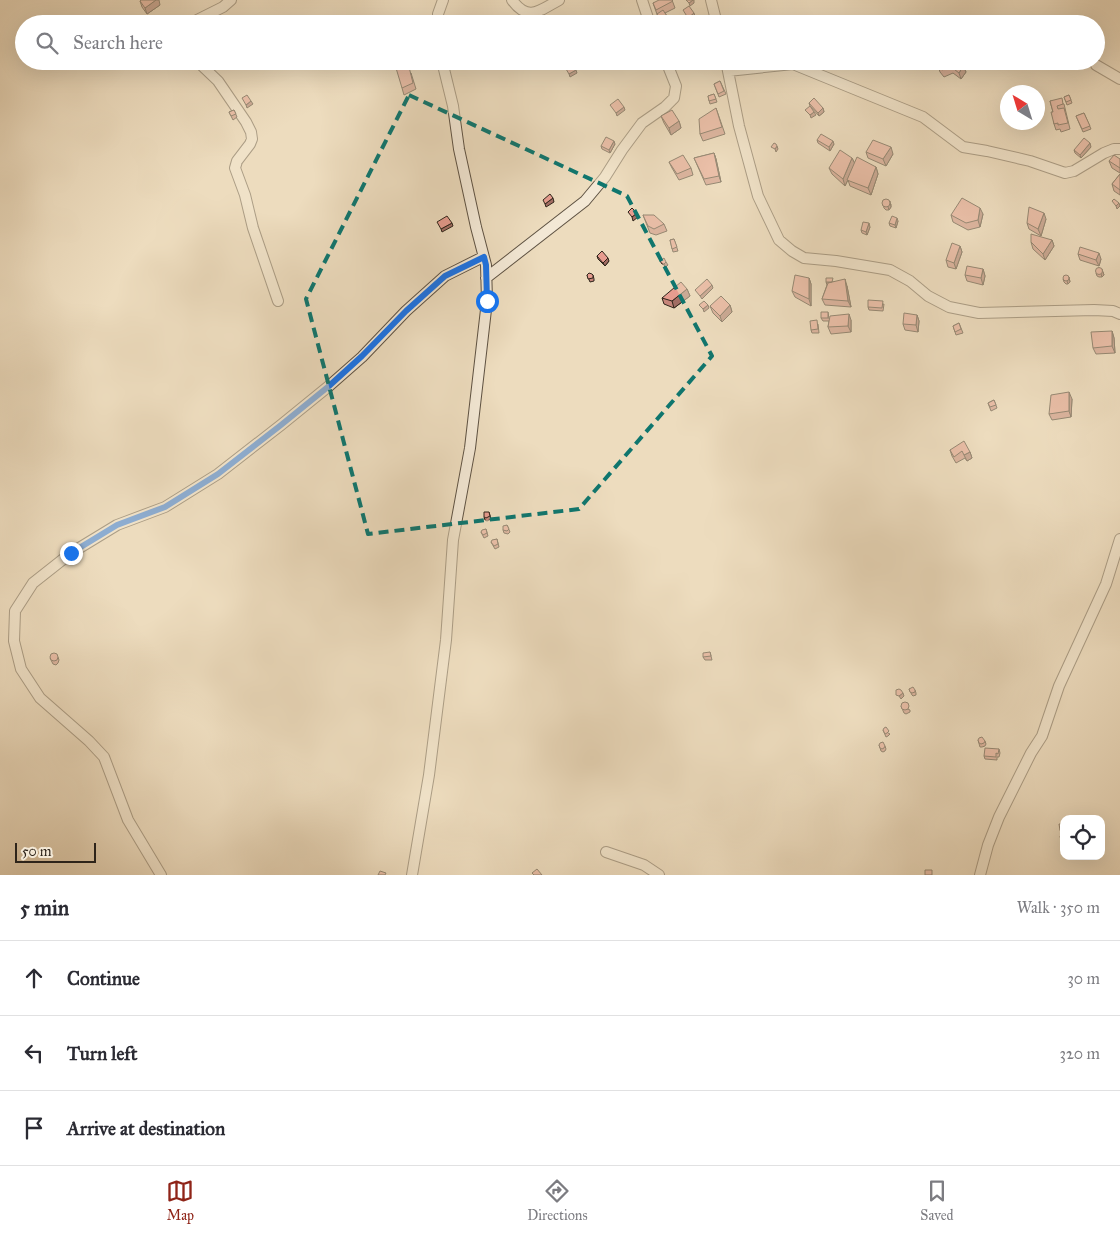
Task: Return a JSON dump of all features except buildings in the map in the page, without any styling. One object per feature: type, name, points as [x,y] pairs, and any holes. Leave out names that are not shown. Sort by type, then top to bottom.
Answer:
[{"type":"street","points":[[207,15],[223,7],[231,0]]},
{"type":"street","points":[[438,15],[443,0]]},
{"type":"street","points":[[512,0],[518,9],[529,13],[559,0]]},
{"type":"street","points":[[642,0],[647,15]]},
{"type":"street","points":[[711,0],[715,15]]},
{"type":"street","points":[[206,70],[218,81],[251,132],[252,139],[250,144],[235,168],[278,301]]},
{"type":"street","points":[[412,875],[429,775],[446,640],[453,540],[470,448],[487,301],[486,265],[459,149],[453,106],[444,70]]},
{"type":"street","points":[[486,278],[585,201],[605,177],[642,123],[665,107],[674,98],[676,86],[670,70]]},
{"type":"street","points":[[728,70],[739,126],[758,196],[779,240],[792,251],[804,258],[890,270],[910,281],[928,296],[949,307],[962,310],[980,313],[1094,310],[1113,311],[1120,314]]},
{"type":"street","points":[[807,70],[923,118],[963,147],[1030,161],[1065,173],[1074,171],[1104,153],[1120,149]]},
{"type":"street","points":[[1105,70],[1120,79]]},
{"type":"street","points":[[161,875],[128,820],[104,757],[89,741],[40,698],[22,669],[14,641],[15,611],[33,583],[71,553],[117,525],[165,507],[218,474],[329,386],[445,276],[484,257]]},
{"type":"street","points":[[980,875],[988,845],[999,817],[1031,753],[1042,736],[1059,686],[1106,584],[1120,539]]},
{"type":"street","points":[[606,852],[644,865],[659,875]]},
{"type":"highlighted area","points":[[409,95],[627,196],[712,356],[579,509],[368,534],[306,299]]},
{"type":"route","points":[[71,553],[117,525],[165,507],[218,474],[329,386],[445,276],[484,257],[487,301]]}]
